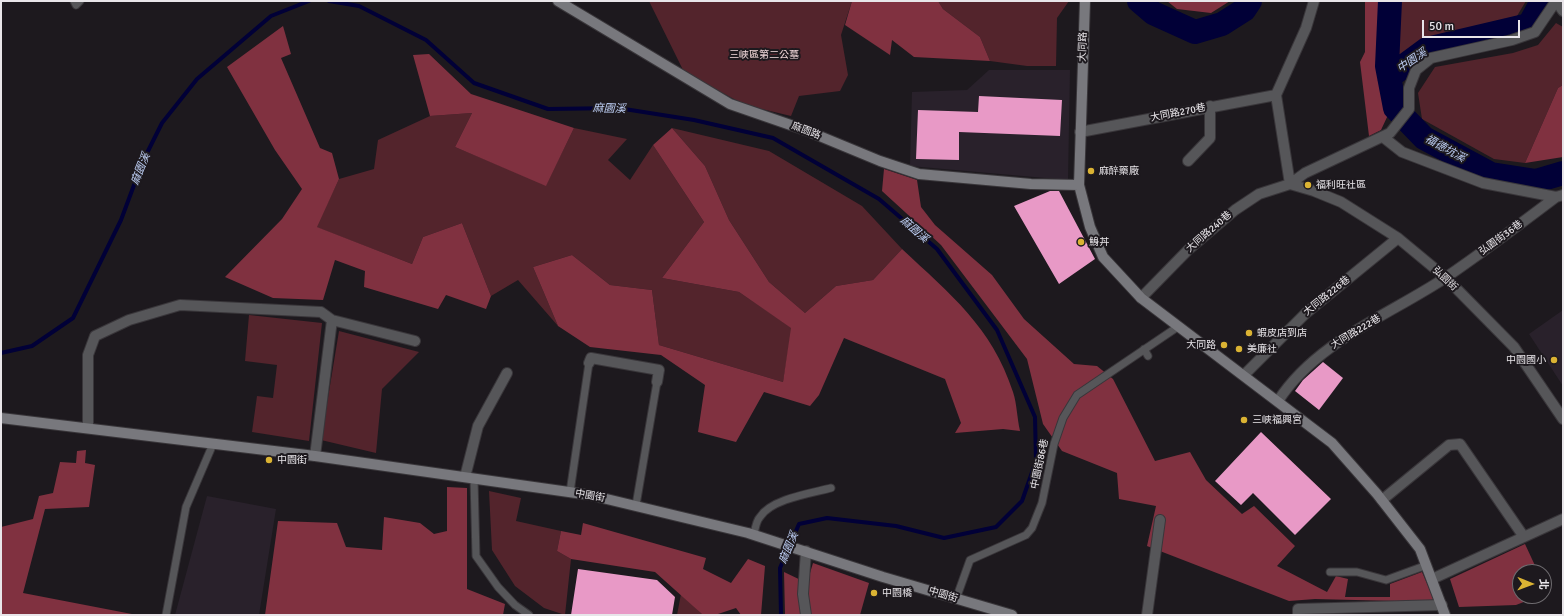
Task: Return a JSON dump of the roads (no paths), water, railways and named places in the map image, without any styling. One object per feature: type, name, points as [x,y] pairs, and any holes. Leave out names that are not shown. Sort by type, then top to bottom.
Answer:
[{"type":"street","name":"麻園路","points":[[558,1],[730,104],[805,130],[880,161],[919,174],[1031,184],[1079,185]]},
{"type":"street","name":"大同路","points":[[1085,1],[1079,185],[1090,227],[1103,257],[1141,298],[1332,443],[1382,500],[1420,549],[1443,610]]},
{"type":"street","points":[[1290,184],[1276,95],[1306,28],[1314,1]]},
{"type":"street","points":[[1559,196],[1483,183],[1402,152],[1386,135],[1409,109],[1409,88],[1416,70],[1431,58],[1512,40],[1535,32],[1556,1],[1563,11]]},
{"type":"street","name":"大同路270巷","points":[[1080,132],[1210,106],[1276,95]]},
{"type":"street","points":[[1188,161],[1210,138],[1210,106]]},
{"type":"street","name":"大同路240巷","points":[[1141,298],[1188,250],[1235,210],[1259,194],[1290,184],[1305,173],[1386,135]]},
{"type":"street","name":"弘園街","points":[[1290,184],[1314,191],[1341,202],[1398,238],[1445,278],[1514,347],[1563,419]]},
{"type":"street","name":"弘園街36巷","points":[[1445,278],[1559,196]]},
{"type":"street","name":"大同路226巷","points":[[1244,375],[1306,313],[1398,238]]},
{"type":"street","name":"大同路222巷","points":[[1278,401],[1289,385],[1328,349],[1445,278]]},
{"type":"street","points":[[88,428],[88,355],[95,336],[129,320],[180,305],[321,312],[332,320],[415,341]]},
{"type":"street","points":[[315,456],[332,320]]},
{"type":"street","points":[[589,363],[591,358],[659,370],[657,382]]},
{"type":"street","points":[[469,478],[478,426],[507,373]]},
{"type":"street","name":"中園街","points":[[1,418],[315,456],[570,492],[636,505],[751,534]]},
{"type":"street","points":[[1382,500],[1449,445],[1460,444],[1524,537]]},
{"type":"street","points":[[1432,580],[1563,518]]},
{"type":"street","points":[[1147,615],[1160,520]]},
{"type":"street","points":[[751,534],[806,551],[803,594],[806,615]]},
{"type":"street","name":"中園街","points":[[806,551],[956,599],[1012,615]]},
{"type":"street","points":[[1298,615],[1298,609],[1443,610]]},
{"type":"lane","points":[[74,1],[76,5],[80,1]]},
{"type":"lane","name":"中園街86巷","points":[[956,599],[970,560],[1026,535],[1032,528],[1042,503],[1054,444],[1063,418],[1077,395],[1117,372],[1144,349],[1179,326]]},
{"type":"lane","points":[[1144,349],[1148,356]]},
{"type":"lane","points":[[570,492],[589,363]]},
{"type":"lane","points":[[636,505],[657,382]]},
{"type":"lane","points":[[166,615],[186,507],[212,444]]},
{"type":"lane","points":[[469,478],[476,556],[498,587],[515,605],[529,615]]},
{"type":"lane","points":[[751,534],[760,517],[770,507],[788,499],[831,488]]},
{"type":"lane","points":[[1330,572],[1357,572],[1386,580],[1427,565]]},
{"type":"waterway","name":"麻園溪","points":[[1,353],[32,346],[73,318],[121,220],[143,161],[162,123],[197,79],[271,16],[309,1]]},
{"type":"waterway","name":"麻園溪","points":[[329,1],[359,6],[426,40],[474,83],[548,109],[618,108],[694,120],[773,138],[879,199],[937,249],[997,330],[1035,417],[1036,461],[1022,501],[996,527],[944,538],[896,526],[827,518],[799,524],[780,568],[781,615]]},
{"type":"waterway","name":"福德坑溪","points":[[1139,1],[1153,13],[1195,32],[1222,24],[1244,10],[1250,1]]},
{"type":"waterway","name":"福德坑溪","points":[[1390,1],[1387,66],[1395,108],[1424,138],[1491,174],[1536,181],[1563,173]]},
{"type":"waterway","name":"中園溪","points":[[1389,77],[1427,49],[1529,25],[1540,5]]},
{"type":"place","name":"麻醉藥廠","points":[[1091,171]]},
{"type":"place","name":"福利旺社區","points":[[1308,185]]},
{"type":"place","name":"鯓丼","points":[[1081,242]]},
{"type":"place","name":"蝦皮店到店","points":[[1249,333]]},
{"type":"place","name":"大同路","points":[[1224,345]]},
{"type":"place","name":"美廉社","points":[[1239,349]]},
{"type":"place","name":"中園國小","points":[[1554,360]]},
{"type":"place","name":"三峽福興宮","points":[[1244,420]]},
{"type":"place","name":"中園街","points":[[269,460]]},
{"type":"place","name":"中園橋","points":[[874,593]]},
{"type":"park label","name":"三峽區第二公墓","points":[[764,55]]}]
